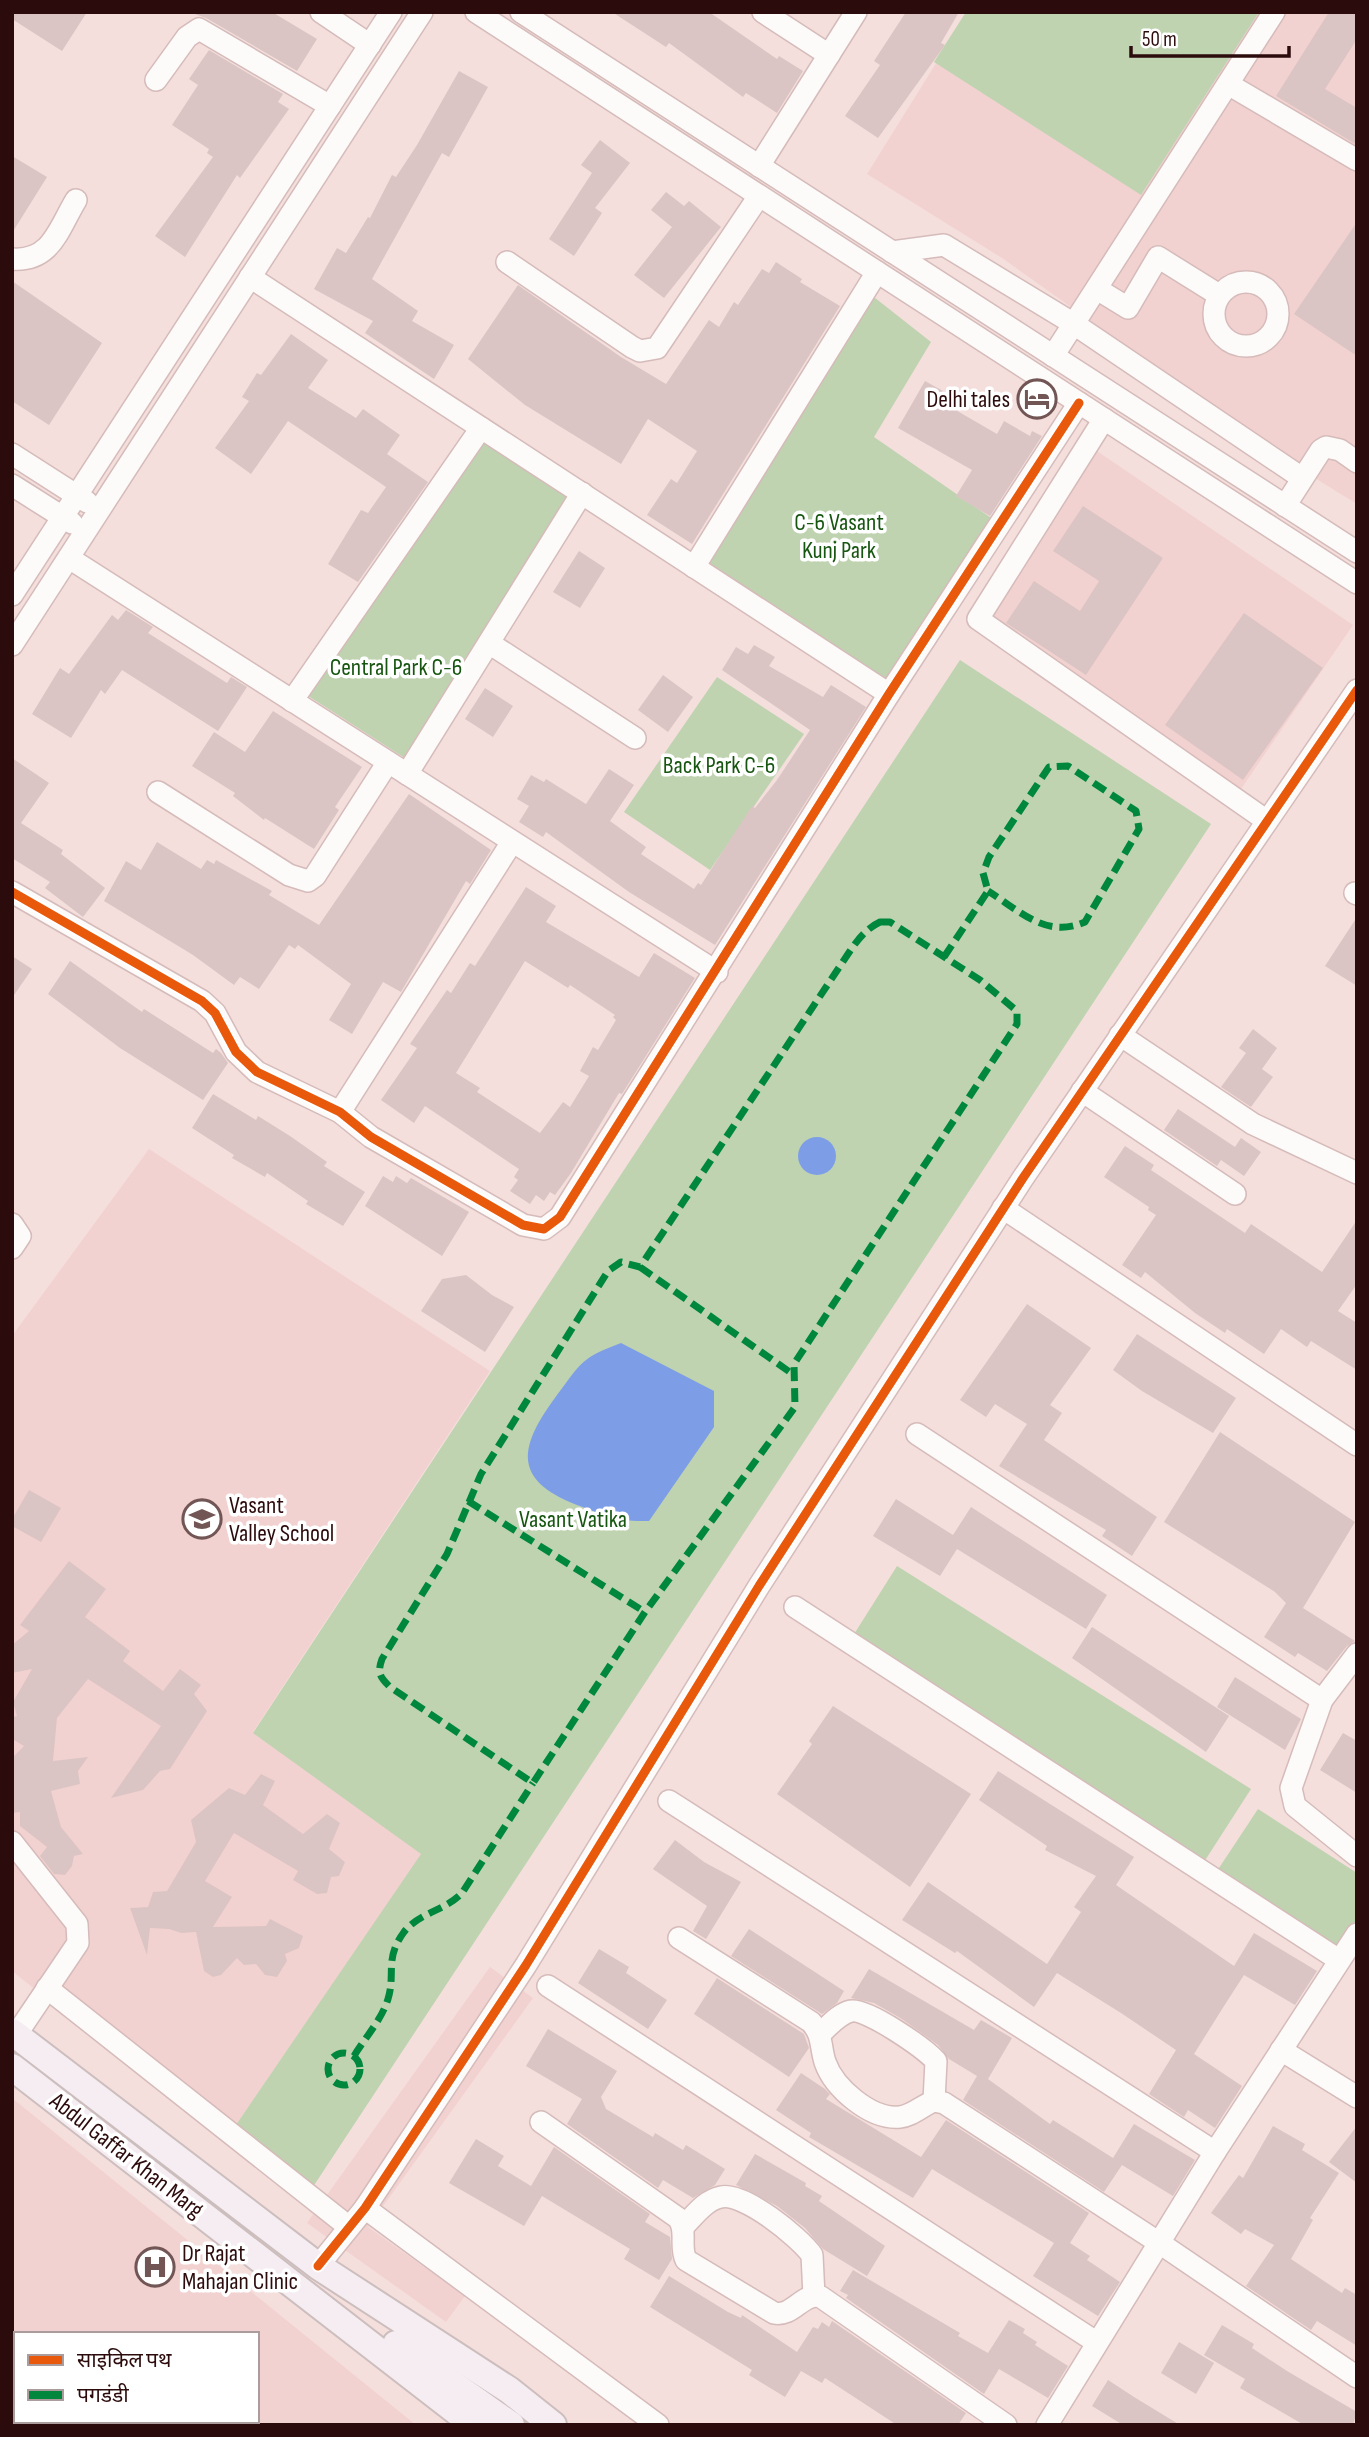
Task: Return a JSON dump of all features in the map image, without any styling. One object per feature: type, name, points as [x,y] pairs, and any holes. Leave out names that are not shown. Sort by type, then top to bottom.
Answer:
[{"type":"main road","name":"Abdul Gaffar Khan Marg","points":[[14,2033],[318,2266],[509,2390],[553,2425]]},
{"type":"main road","name":"Abdul Gaffar Khan Marg","points":[[12,2067],[359,2333],[474,2425]]},
{"type":"main road","points":[[359,2333],[401,2345],[511,2425]]},
{"type":"street","points":[[321,12],[370,45]]},
{"type":"street","points":[[12,595],[391,12]]},
{"type":"street","points":[[12,645],[422,12]]},
{"type":"street","points":[[476,12],[1357,583]]},
{"type":"street","points":[[521,12],[1357,552]]},
{"type":"street","points":[[763,12],[829,55]]},
{"type":"street","points":[[759,166],[856,12]]},
{"type":"street","points":[[1054,356],[1274,12]]},
{"type":"street","points":[[156,80],[187,37],[199,29],[330,106]]},
{"type":"street","points":[[1228,84],[1357,160]]},
{"type":"street","points":[[507,262],[632,347],[650,351],[657,348],[759,196]]},
{"type":"street","points":[[12,259],[28,260],[45,251],[76,200]]},
{"type":"street","points":[[892,252],[944,245],[1074,324],[1303,478]]},
{"type":"street","points":[[1097,289],[1128,308],[1158,257],[1219,295]]},
{"type":"street","points":[[694,567],[877,272]]},
{"type":"street","points":[[250,277],[889,694]]},
{"type":"street","points":[[12,892],[202,1001],[215,1013],[236,1052],[257,1072],[340,1112],[371,1137],[523,1225],[544,1229],[560,1217],[889,694],[1079,403]]},
{"type":"street","points":[[1104,419],[978,619],[1267,821]]},
{"type":"street","points":[[292,701],[481,428]]},
{"type":"street","points":[[1284,506],[1326,447],[1340,450],[1357,462]]},
{"type":"street","points":[[12,454],[99,510]]},
{"type":"street","points":[[12,485],[86,531]]},
{"type":"street","points":[[407,774],[582,494]]},
{"type":"street","points":[[69,558],[716,972]]},
{"type":"street","points":[[489,643],[635,738]]},
{"type":"street","points":[[318,2266],[365,2208],[526,1965],[759,1586],[1003,1208],[1357,690]]},
{"type":"street","points":[[158,792],[289,875],[308,881],[315,876],[388,762]]},
{"type":"street","points":[[340,1112],[512,842]]},
{"type":"street","points":[[1120,1035],[1253,1124],[1357,1173]]},
{"type":"street","points":[[1082,1091],[1236,1194]]},
{"type":"street","points":[[1003,1208],[1357,1445]]},
{"type":"street","points":[[12,1224],[20,1236],[12,1248]]},
{"type":"street","points":[[917,1434],[1322,1699]]},
{"type":"street","points":[[794,1607],[1339,1960]]},
{"type":"street","points":[[1357,1654],[1322,1699],[1293,1780],[1291,1797],[1295,1806],[1357,1856]]},
{"type":"street","points":[[669,1801],[1215,2152]]},
{"type":"street","points":[[12,1842],[77,1924],[80,1933],[78,1943],[14,2033]]},
{"type":"street","points":[[1047,2425],[1096,2342],[1161,2244],[1215,2152],[1357,1934]]},
{"type":"street","points":[[679,1938],[811,2022],[820,2034],[831,2074],[862,2105],[877,2113],[902,2117],[934,2101],[944,2103],[1161,2244],[1357,2377]]},
{"type":"street","points":[[548,1986],[1096,2342]]},
{"type":"street","points":[[47,1989],[349,2227]]},
{"type":"street","points":[[820,2034],[840,2016],[851,2011],[874,2018],[936,2061],[934,2101]]},
{"type":"street","points":[[1281,2050],[1357,2097]]},
{"type":"street","points":[[541,2122],[678,2218],[683,2227],[682,2250],[686,2260],[774,2313],[786,2313],[814,2295]]},
{"type":"street","points":[[683,2227],[712,2199],[726,2196],[742,2200],[764,2213],[813,2255],[814,2295]]},
{"type":"street","points":[[365,2208],[658,2425]]},
{"type":"street","points":[[814,2295],[1006,2425]]},
{"type":"shaded area","points":[[968,12],[1357,12],[1357,504],[1292,464],[1002,258],[867,174]]},
{"type":"shaded area","points":[[1094,449],[1353,625],[1241,789],[982,613]]},
{"type":"shaded area","name":"Vasant Valley School","points":[[149,1149],[490,1371],[253,1732],[422,1854],[225,2141],[12,1971],[12,1336]]},
{"type":"shaded area","points":[[490,1967],[533,1998],[368,2227],[465,2296],[446,2322],[307,2223]]},
{"type":"shaded area","points":[[12,2098],[416,2425],[12,2425]]},
{"type":"green space","points":[[966,12],[1259,12],[1141,195],[934,62]]},
{"type":"green space","name":"C-6 Vasant Kunj Park","points":[[865,290],[931,342],[874,437],[1000,524],[894,686],[694,567]]},
{"type":"green space","name":"Central Park C-6","points":[[481,428],[582,493],[411,762],[302,692]]},
{"type":"green space","name":"Vasant Vatika","points":[[960,660],[1211,824],[305,2199],[225,2141],[421,1854],[253,1733]]},
{"type":"green space","name":"Back Park C-6","points":[[717,677],[804,734],[710,870],[624,812]]},
{"type":"green space","points":[[897,1566],[1251,1789],[1204,1862],[851,1639]]},
{"type":"green space","points":[[1258,1809],[1357,1873],[1357,1925],[1338,1954],[1215,1874]]},
{"type":"water","points":[[817,1137],[830,1143],[836,1156],[830,1169],[817,1175],[804,1169],[798,1156],[804,1143]]},
{"type":"water","points":[[621,1343],[714,1391],[714,1427],[649,1521],[612,1518],[555,1495],[540,1484],[531,1472],[528,1459],[529,1445],[535,1430],[572,1375],[590,1357]]},
{"type":"building","points":[[12,12],[87,12],[62,51],[12,19]]},
{"type":"building","points":[[189,12],[272,12],[317,39],[297,71],[206,18]]},
{"type":"building","points":[[612,12],[709,12],[777,59],[779,56],[803,71],[777,113],[746,93],[743,97],[669,43],[666,47]]},
{"type":"building","points":[[906,12],[959,12],[941,43],[945,45],[878,138],[845,116],[880,65],[874,61]]},
{"type":"building","points":[[1329,12],[1357,12],[1357,39],[1325,89],[1357,108],[1357,145],[1276,96]]},
{"type":"building","points":[[209,50],[283,94],[278,102],[289,109],[240,178],[237,175],[185,257],[155,236],[213,157],[207,153],[209,149],[172,125],[198,85],[189,79]]},
{"type":"building","points":[[459,71],[488,87],[449,157],[442,153],[372,279],[418,311],[412,321],[454,345],[434,379],[365,333],[373,321],[314,289],[337,248],[346,253],[368,217],[370,218],[392,175],[396,177],[417,145]]},
{"type":"building","points":[[600,140],[630,163],[595,208],[602,213],[574,256],[549,239],[592,173],[581,165]]},
{"type":"building","points":[[12,156],[47,177],[12,233]]},
{"type":"building","points":[[666,192],[684,206],[689,201],[721,227],[664,298],[634,275],[672,227],[651,210]]},
{"type":"building","points":[[1357,222],[1357,356],[1294,314]]},
{"type":"building","points":[[776,262],[802,279],[800,282],[840,306],[692,544],[647,515],[671,479],[677,483],[697,451],[648,419],[621,464],[525,405],[468,359],[518,285],[621,357],[666,384],[709,320],[719,327],[734,302],[738,305],[762,269],[769,273]]},
{"type":"building","points":[[12,281],[102,343],[49,425],[12,401]]},
{"type":"building","points":[[291,334],[328,360],[308,388],[356,418],[363,409],[400,435],[387,454],[428,482],[358,582],[328,564],[361,510],[368,513],[386,487],[288,421],[251,474],[215,448],[249,401],[242,397],[257,373],[261,375]]},
{"type":"building","points":[[925,381],[952,396],[947,405],[997,434],[1004,421],[1030,436],[1032,431],[1042,436],[990,516],[956,496],[972,470],[898,428]]},
{"type":"building","points":[[1083,506],[1163,558],[1086,675],[1006,623],[1034,581],[1080,611],[1099,581],[1053,551]]},
{"type":"building","points":[[579,551],[605,568],[580,608],[553,592]]},
{"type":"building","points":[[126,610],[153,627],[148,633],[227,683],[231,677],[247,687],[218,731],[122,670],[105,694],[101,690],[71,738],[32,714],[60,668],[69,674],[112,615],[118,620]]},
{"type":"building","points":[[1244,613],[1323,668],[1243,780],[1165,725]]},
{"type":"building","points":[[754,645],[775,657],[769,666],[823,697],[831,685],[866,707],[715,945],[629,892],[546,832],[543,837],[519,822],[529,806],[517,799],[531,775],[544,782],[546,779],[586,804],[609,769],[634,785],[610,821],[646,847],[641,854],[694,889],[698,883],[701,885],[752,806],[755,808],[777,780],[810,730],[722,670],[736,647],[748,654]]},
{"type":"building","points":[[663,675],[693,697],[668,732],[638,710]]},
{"type":"building","points":[[485,688],[513,706],[493,737],[465,719]]},
{"type":"building","points":[[273,711],[362,767],[335,807],[339,810],[314,849],[265,818],[264,820],[233,796],[235,793],[192,766],[214,732],[245,752]]},
{"type":"building","points":[[12,758],[49,783],[21,823],[63,850],[61,854],[105,888],[83,917],[45,888],[50,882],[12,858]]},
{"type":"building","points":[[409,794],[491,850],[470,884],[466,881],[401,992],[383,982],[352,1034],[329,1020],[351,984],[298,945],[295,949],[289,945],[259,989],[240,977],[234,985],[193,955],[104,901],[126,861],[141,870],[157,842],[201,869],[207,860],[214,864],[216,860],[272,891],[269,895],[319,925]]},
{"type":"building","points":[[526,887],[556,906],[546,922],[639,977],[654,953],[695,978],[622,1094],[619,1093],[571,1173],[555,1195],[550,1192],[544,1201],[536,1195],[530,1204],[510,1191],[518,1180],[514,1177],[519,1169],[425,1106],[414,1123],[381,1100],[417,1048],[410,1044],[447,990],[451,993],[470,963],[475,966]],"holes":[[[525,961],[568,988],[570,985],[615,1015],[613,1017],[616,1020],[598,1050],[593,1047],[580,1071],[589,1076],[570,1107],[563,1102],[540,1133],[477,1092],[480,1088],[456,1073]]]},
{"type":"building","points":[[1357,917],[1357,986],[1325,966]]},
{"type":"building","points":[[12,956],[32,969],[12,998]]},
{"type":"building","points":[[70,961],[142,1012],[144,1009],[213,1053],[216,1049],[221,1053],[228,1063],[203,1100],[120,1048],[48,994]]},
{"type":"building","points":[[1253,1029],[1277,1048],[1262,1069],[1273,1077],[1251,1107],[1221,1087],[1246,1053],[1239,1048]]},
{"type":"building","points":[[213,1094],[256,1120],[258,1116],[290,1136],[327,1162],[324,1166],[365,1192],[343,1226],[306,1204],[308,1201],[267,1173],[265,1177],[232,1158],[234,1155],[192,1128]]},
{"type":"building","points":[[1178,1109],[1235,1147],[1241,1138],[1261,1152],[1244,1176],[1221,1160],[1217,1166],[1164,1130]]},
{"type":"building","points":[[1125,1146],[1154,1165],[1151,1170],[1245,1233],[1251,1224],[1322,1272],[1357,1220],[1357,1284],[1338,1311],[1357,1323],[1357,1370],[1311,1341],[1307,1347],[1281,1329],[1264,1354],[1227,1329],[1225,1333],[1195,1313],[1145,1272],[1141,1278],[1122,1265],[1156,1215],[1148,1210],[1149,1207],[1104,1177]]},
{"type":"building","points":[[383,1176],[393,1182],[396,1176],[407,1183],[411,1178],[469,1212],[442,1256],[365,1206]]},
{"type":"building","points":[[466,1275],[492,1295],[514,1307],[485,1352],[421,1311],[442,1279]]},
{"type":"building","points":[[1027,1304],[1091,1348],[1050,1405],[1062,1413],[1044,1440],[1157,1517],[1132,1556],[1102,1536],[1106,1530],[999,1466],[1027,1424],[995,1404],[986,1417],[960,1400]]},
{"type":"building","points":[[1137,1334],[1236,1398],[1213,1433],[1142,1391],[1113,1370]]},
{"type":"building","points":[[1220,1432],[1355,1522],[1303,1608],[1355,1641],[1347,1646],[1327,1671],[1298,1653],[1295,1657],[1264,1637],[1286,1603],[1275,1592],[1164,1522]]},
{"type":"building","points":[[29,1490],[61,1508],[41,1542],[12,1526],[12,1519]]},
{"type":"building","points":[[896,1499],[953,1535],[971,1507],[1107,1595],[1086,1629],[957,1549],[940,1576],[873,1536]]},
{"type":"building","points":[[69,1561],[106,1589],[85,1617],[130,1651],[123,1661],[163,1691],[180,1669],[201,1685],[194,1694],[207,1711],[170,1769],[160,1771],[143,1790],[111,1798],[161,1726],[88,1679],[57,1718],[53,1761],[88,1757],[78,1771],[80,1784],[51,1791],[61,1827],[83,1854],[74,1856],[72,1866],[65,1875],[54,1874],[40,1856],[47,1847],[20,1826],[20,1812],[12,1813],[12,1758],[24,1746],[12,1739],[12,1717],[17,1716],[13,1702],[32,1669],[12,1673],[12,1645],[29,1631],[20,1625]]},
{"type":"building","points":[[1092,1627],[1229,1716],[1206,1752],[1072,1658]]},
{"type":"building","points":[[1235,1677],[1301,1719],[1285,1750],[1217,1707]]},
{"type":"building","points":[[833,1706],[971,1794],[910,1887],[777,1794],[812,1744],[809,1741]]},
{"type":"building","points":[[1343,1733],[1357,1741],[1357,1793],[1320,1770]]},
{"type":"building","points":[[998,1771],[1134,1857],[1116,1885],[1234,1966],[1254,1933],[1317,1971],[1295,2005],[1244,1975],[1194,2054],[1242,2086],[1215,2128],[1188,2110],[1184,2117],[1149,2094],[1176,2050],[1121,2013],[1057,1973],[1034,2007],[957,1951],[955,1953],[902,1920],[928,1882],[1047,1964],[1081,1912],[1074,1907],[1096,1876],[1045,1850],[1047,1846],[979,1800]]},
{"type":"building","points":[[261,1774],[275,1781],[263,1805],[303,1834],[327,1814],[340,1823],[329,1849],[345,1862],[339,1876],[331,1877],[327,1893],[317,1894],[293,1880],[298,1871],[234,1833],[205,1881],[232,1897],[213,1927],[266,1926],[270,1919],[303,1936],[299,1948],[285,1954],[287,1961],[277,1977],[265,1975],[256,1964],[244,1965],[237,1958],[221,1975],[213,1977],[204,1971],[196,1932],[181,1933],[150,1928],[147,1955],[130,1908],[148,1907],[153,1892],[167,1891],[196,1842],[191,1820],[229,1788],[245,1795]]},
{"type":"building","points":[[675,1840],[704,1862],[741,1882],[706,1939],[693,1931],[707,1906],[653,1869]]},
{"type":"building","points":[[749,1929],[844,1991],[837,2003],[822,2014],[731,1956]]},
{"type":"building","points":[[599,1949],[629,1967],[626,1973],[667,2000],[648,2029],[578,1983]]},
{"type":"building","points":[[869,1969],[974,2030],[981,2020],[1012,2038],[988,2079],[1050,2124],[1053,2120],[1113,2158],[1134,2124],[1195,2160],[1173,2196],[1122,2165],[1104,2192],[963,2100],[977,2076],[949,2059],[938,2045],[902,2019],[874,2003],[851,1998]]},
{"type":"building","points":[[717,1978],[804,2034],[809,2048],[789,2077],[694,2014]]},
{"type":"building","points":[[548,2029],[617,2071],[601,2097],[606,2109],[653,2137],[655,2133],[683,2150],[686,2145],[725,2169],[715,2185],[693,2198],[663,2180],[658,2188],[567,2124],[582,2099],[526,2066]]},
{"type":"building","points":[[801,2073],[830,2094],[826,2099],[921,2157],[946,2120],[1089,2213],[1070,2243],[1090,2256],[1087,2260],[1120,2282],[1098,2316],[1033,2276],[1054,2243],[932,2169],[913,2198],[809,2137],[811,2133],[776,2110]]},
{"type":"building","points":[[1273,2126],[1305,2144],[1302,2150],[1339,2173],[1310,2218],[1313,2220],[1291,2259],[1342,2293],[1345,2288],[1357,2295],[1357,2346],[1317,2321],[1311,2330],[1246,2286],[1274,2245],[1245,2229],[1241,2234],[1211,2213],[1239,2175],[1243,2178]]},
{"type":"building","points":[[1357,2126],[1357,2183],[1329,2162]]},
{"type":"building","points":[[476,2139],[504,2156],[498,2166],[531,2186],[554,2147],[650,2214],[645,2222],[670,2237],[672,2259],[659,2280],[624,2259],[630,2249],[542,2196],[524,2226],[449,2183]]},
{"type":"building","points":[[755,2154],[806,2183],[805,2186],[822,2196],[819,2201],[885,2246],[867,2276],[823,2249],[805,2228],[777,2206],[736,2185]]},
{"type":"building","points":[[853,2270],[960,2333],[958,2336],[988,2353],[1009,2320],[1025,2329],[1023,2333],[1037,2342],[1035,2345],[1068,2366],[1048,2398],[999,2369],[984,2394],[846,2298],[848,2295],[840,2291]]},
{"type":"building","points":[[669,2276],[728,2312],[741,2318],[742,2315],[797,2352],[813,2327],[818,2329],[822,2322],[829,2327],[832,2321],[966,2413],[958,2425],[897,2425],[825,2378],[822,2383],[801,2371],[785,2397],[749,2375],[752,2370],[650,2307]]},
{"type":"building","points":[[1222,2325],[1254,2344],[1252,2348],[1287,2371],[1357,2412],[1353,2425],[1304,2425],[1240,2388],[1245,2379],[1204,2355]]},
{"type":"building","points":[[1179,2342],[1214,2363],[1196,2394],[1161,2373]]},
{"type":"building","points":[[1108,2380],[1180,2425],[1123,2425],[1092,2406]]},
{"type":"marked path","points":[[944,957],[988,891],[983,873],[989,857],[1049,767],[1068,766],[1136,811],[1139,829],[1085,922],[1071,926],[1046,925],[1022,914],[988,891]]},
{"type":"marked path","points":[[880,922],[890,922],[980,980],[1017,1011],[1017,1024],[794,1364],[795,1407],[645,1612],[533,1783],[390,1687],[380,1674],[382,1659],[447,1554],[481,1474],[608,1271],[621,1262],[640,1267],[852,947],[867,930],[880,922]]},
{"type":"marked path","points":[[640,1267],[794,1375]]},
{"type":"marked path","points":[[468,1501],[645,1612]]},
{"type":"marked path","points":[[354,2056],[385,2006],[390,1990],[394,1950],[404,1932],[417,1920],[448,1904],[462,1893],[533,1783]]},
{"type":"marked path","points":[[344,2053],[356,2057],[360,2069],[356,2081],[344,2085],[332,2081],[328,2069],[332,2057],[344,2053]]},
{"type":"cycle path","points":[[12,892],[202,1001],[215,1013],[236,1052],[257,1072],[340,1112],[371,1137],[523,1225],[544,1229],[560,1217],[889,694],[1079,403]]},
{"type":"cycle path","points":[[318,2266],[365,2208],[526,1965],[759,1586],[1023,1178],[1357,690]]},
{"type":"place","name":"Delhi tales","points":[[1037,399]]},
{"type":"place","name":"Vasant Valley School","points":[[202,1519]]},
{"type":"place","name":"Dr Rajat Mahajan Clinic","points":[[155,2267]]}]
